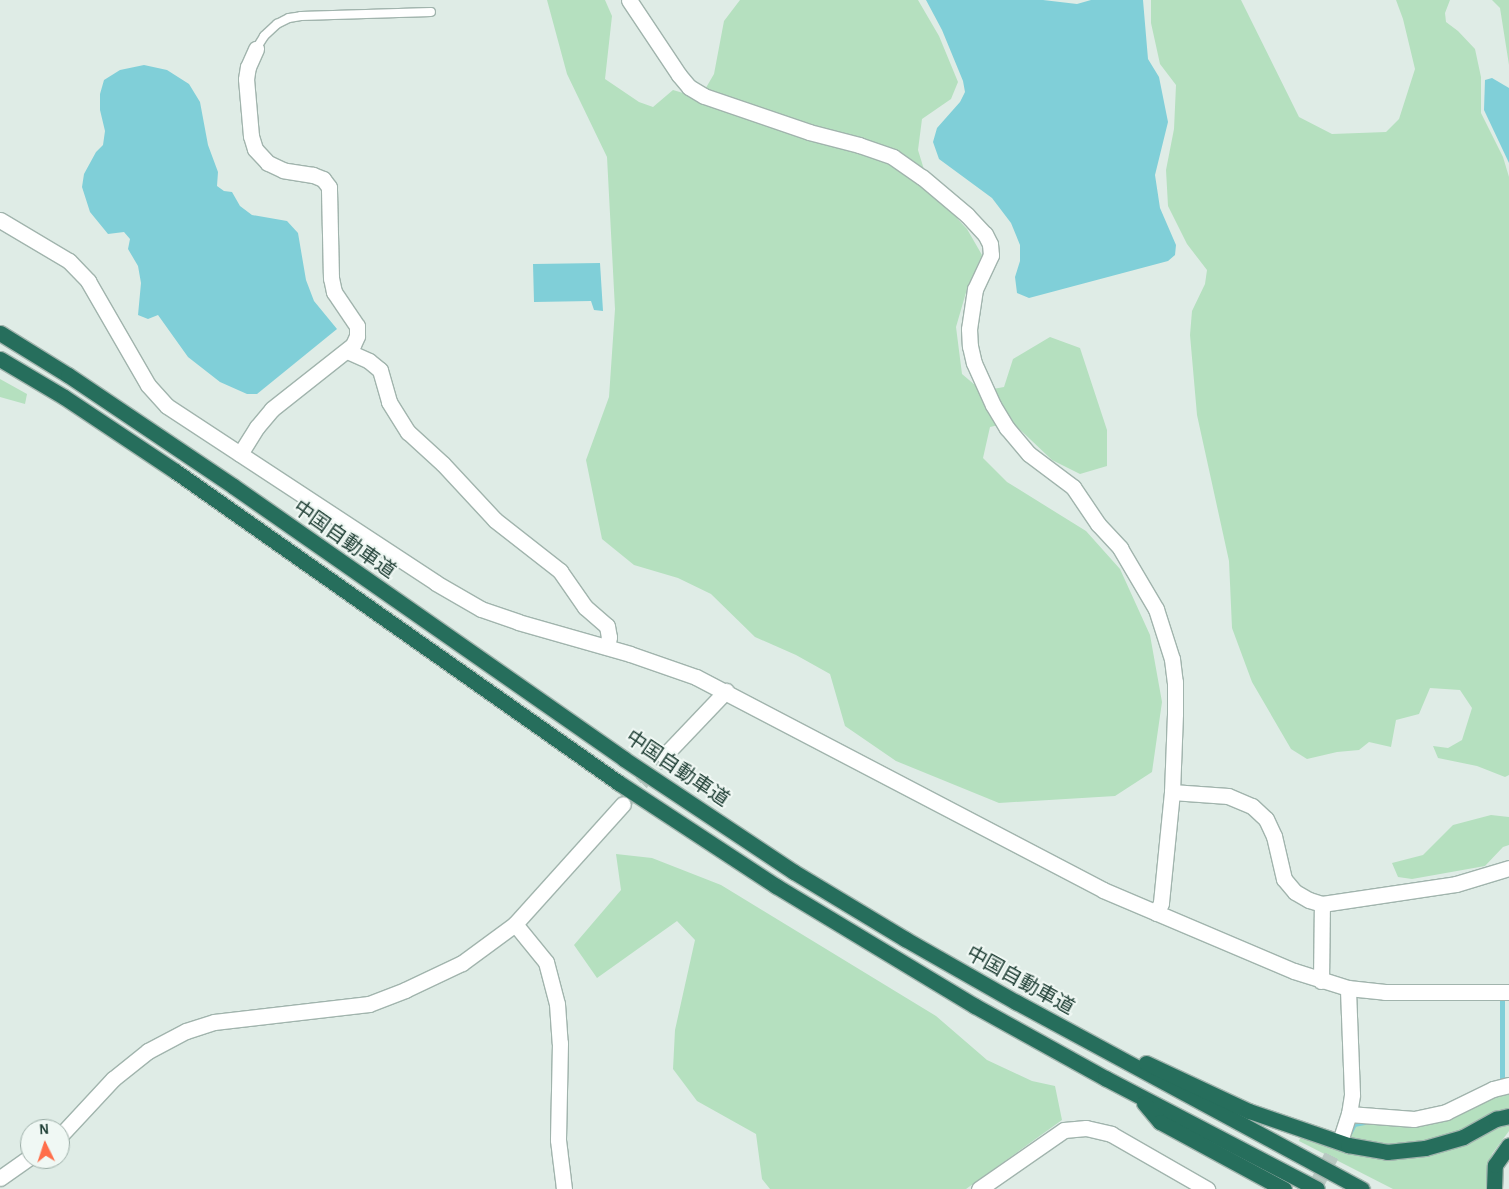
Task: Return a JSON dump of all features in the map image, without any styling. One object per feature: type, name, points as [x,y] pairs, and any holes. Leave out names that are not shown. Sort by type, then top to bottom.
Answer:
[{"type":"highway","name":"中国自動車道","points":[[0,333],[68,375],[225,480],[624,759],[794,872],[905,939],[1016,1002],[1362,1189]]},
{"type":"highway","name":"中国自動車道","points":[[0,359],[64,397],[175,471],[619,783],[768,880],[975,1006],[1137,1096],[1317,1189]]},
{"type":"highway","points":[[1016,1002],[1249,1111],[1348,1145],[1387,1152],[1425,1148],[1463,1137],[1496,1119],[1509,1116]]},
{"type":"highway","points":[[1137,1096],[1160,1122],[1284,1189]]},
{"type":"highway","points":[[1494,1189],[1495,1165],[1509,1145]]},
{"type":"street","points":[[630,0],[689,87],[704,96],[809,132],[859,145],[893,157],[922,177],[967,215],[985,234],[990,244],[990,255],[976,288],[969,329],[974,363],[993,405],[1007,428],[1029,454],[1073,487],[1098,524],[1120,548],[1156,609],[1172,659],[1175,682],[1172,792],[1161,903],[1156,913]]},
{"type":"street","points":[[240,454],[257,426],[272,409],[347,351],[353,345],[357,336],[357,326],[334,292],[331,278],[329,187],[323,179],[313,175],[283,170],[268,163],[255,149],[251,136],[246,78],[256,49]]},
{"type":"street","points":[[0,220],[69,261],[88,281],[148,385],[167,406],[436,582],[481,608],[518,622],[607,647],[696,677],[726,691],[1037,858],[1102,890],[1321,981],[1348,988],[1385,992],[1509,992]]},
{"type":"street","points":[[347,351],[369,361],[380,370],[389,402],[397,418],[408,432],[443,464],[495,520],[560,571],[585,607],[607,626],[609,638],[607,647]]},
{"type":"street","points":[[664,756],[726,691]]},
{"type":"street","points":[[1172,792],[1228,796],[1252,806],[1266,819],[1274,836],[1284,879],[1295,892],[1309,900],[1322,904],[1456,884],[1509,868]]},
{"type":"street","points":[[70,1125],[113,1079],[148,1052],[186,1031],[214,1022],[369,1004],[406,990],[462,963],[515,924],[623,804]]},
{"type":"street","points":[[1321,981],[1322,904]]},
{"type":"street","points":[[515,924],[546,962],[558,1004],[560,1043],[558,1140],[564,1189]]},
{"type":"street","points":[[1342,1135],[1349,1114],[1352,1094],[1348,988]]},
{"type":"street","points":[[1349,1114],[1414,1119],[1446,1112],[1493,1089],[1509,1085]]},
{"type":"street","points":[[979,1189],[1064,1130],[1086,1128],[1111,1134],[1207,1189]]},
{"type":"street","points":[[0,1178],[20,1164]]},
{"type":"lane","points":[[256,49],[264,36],[277,24],[289,18],[432,12]]},
{"type":"green space","points":[[547,0],[605,0],[612,16],[605,79],[639,102],[653,107],[673,90],[700,98],[714,74],[724,21],[740,0],[918,0],[939,36],[958,82],[951,99],[922,119],[918,150],[930,189],[967,229],[982,255],[967,289],[956,327],[962,374],[982,391],[1004,387],[1013,359],[1050,337],[1080,348],[1107,430],[1107,466],[1080,474],[1052,460],[1012,422],[990,427],[983,458],[1007,482],[1086,531],[1120,569],[1150,635],[1162,702],[1152,772],[1115,796],[999,803],[896,761],[845,726],[830,674],[796,655],[755,637],[711,594],[678,578],[634,565],[602,539],[586,460],[609,397],[615,309],[607,157],[567,74]]},
{"type":"green space","points":[[1151,0],[1241,0],[1299,117],[1332,134],[1386,132],[1399,119],[1415,69],[1403,19],[1396,0],[1450,0],[1445,13],[1446,22],[1458,31],[1475,49],[1481,77],[1481,113],[1503,157],[1509,177],[1509,775],[1505,777],[1477,766],[1438,758],[1433,746],[1448,748],[1462,740],[1472,708],[1460,690],[1430,688],[1419,714],[1396,720],[1391,747],[1369,742],[1359,750],[1337,752],[1307,759],[1291,749],[1252,682],[1232,628],[1229,561],[1197,415],[1190,335],[1192,311],[1205,284],[1207,270],[1187,244],[1168,206],[1166,170],[1174,129],[1176,85],[1160,64],[1151,23]]},
{"type":"green space","points":[[1492,0],[1509,0],[1509,65],[1500,8]]},
{"type":"green space","points":[[0,379],[27,394],[25,404],[0,397]]},
{"type":"green space","points":[[1491,815],[1509,817],[1509,845],[1503,847],[1485,866],[1412,879],[1398,877],[1392,863],[1423,855],[1453,825]]},
{"type":"green space","points":[[616,854],[652,858],[721,885],[936,1016],[987,1060],[1032,1081],[1055,1086],[1062,1120],[966,1189],[770,1189],[762,1179],[756,1134],[697,1101],[673,1069],[675,1030],[695,940],[677,921],[597,978],[574,945],[621,890]]},
{"type":"green space","points":[[1509,1089],[1509,1109],[1458,1131],[1419,1142],[1396,1144],[1372,1143],[1347,1137],[1352,1124],[1357,1121],[1400,1123]]},
{"type":"green space","points":[[1509,1123],[1509,1131],[1492,1154],[1487,1189],[1393,1189],[1299,1141],[1300,1138],[1357,1154],[1403,1158],[1440,1152]]},
{"type":"water","points":[[926,0],[1043,0],[1077,4],[1091,0],[1143,0],[1148,59],[1159,77],[1168,122],[1155,175],[1160,208],[1176,245],[1175,255],[1168,261],[1029,298],[1017,293],[1015,277],[1020,261],[1020,245],[1011,223],[992,198],[939,159],[933,142],[937,128],[960,102],[965,92],[963,81],[942,30]]},
{"type":"water","points":[[144,65],[167,70],[189,84],[200,102],[208,145],[218,172],[217,186],[224,191],[232,192],[240,206],[252,215],[287,221],[298,233],[306,280],[314,301],[337,329],[257,394],[247,394],[220,382],[188,357],[158,315],[148,319],[138,315],[141,283],[138,266],[128,249],[130,239],[124,232],[108,234],[90,212],[82,187],[84,174],[96,152],[103,145],[105,131],[100,110],[100,94],[104,80],[120,70]]},
{"type":"water","points":[[1492,78],[1509,88],[1509,163],[1484,110],[1485,80]]},
{"type":"water","points":[[600,263],[603,311],[594,310],[591,301],[534,302],[533,264]]},
{"type":"waterway","points":[[1502,1001],[1502,1078]]},
{"type":"waterway","points":[[1350,1132],[1354,1124],[1364,1122]]},
{"type":"tunnel","points":[[626,800],[664,756]]},
{"type":"tunnel","points":[[1314,1189],[1342,1135]]}]
